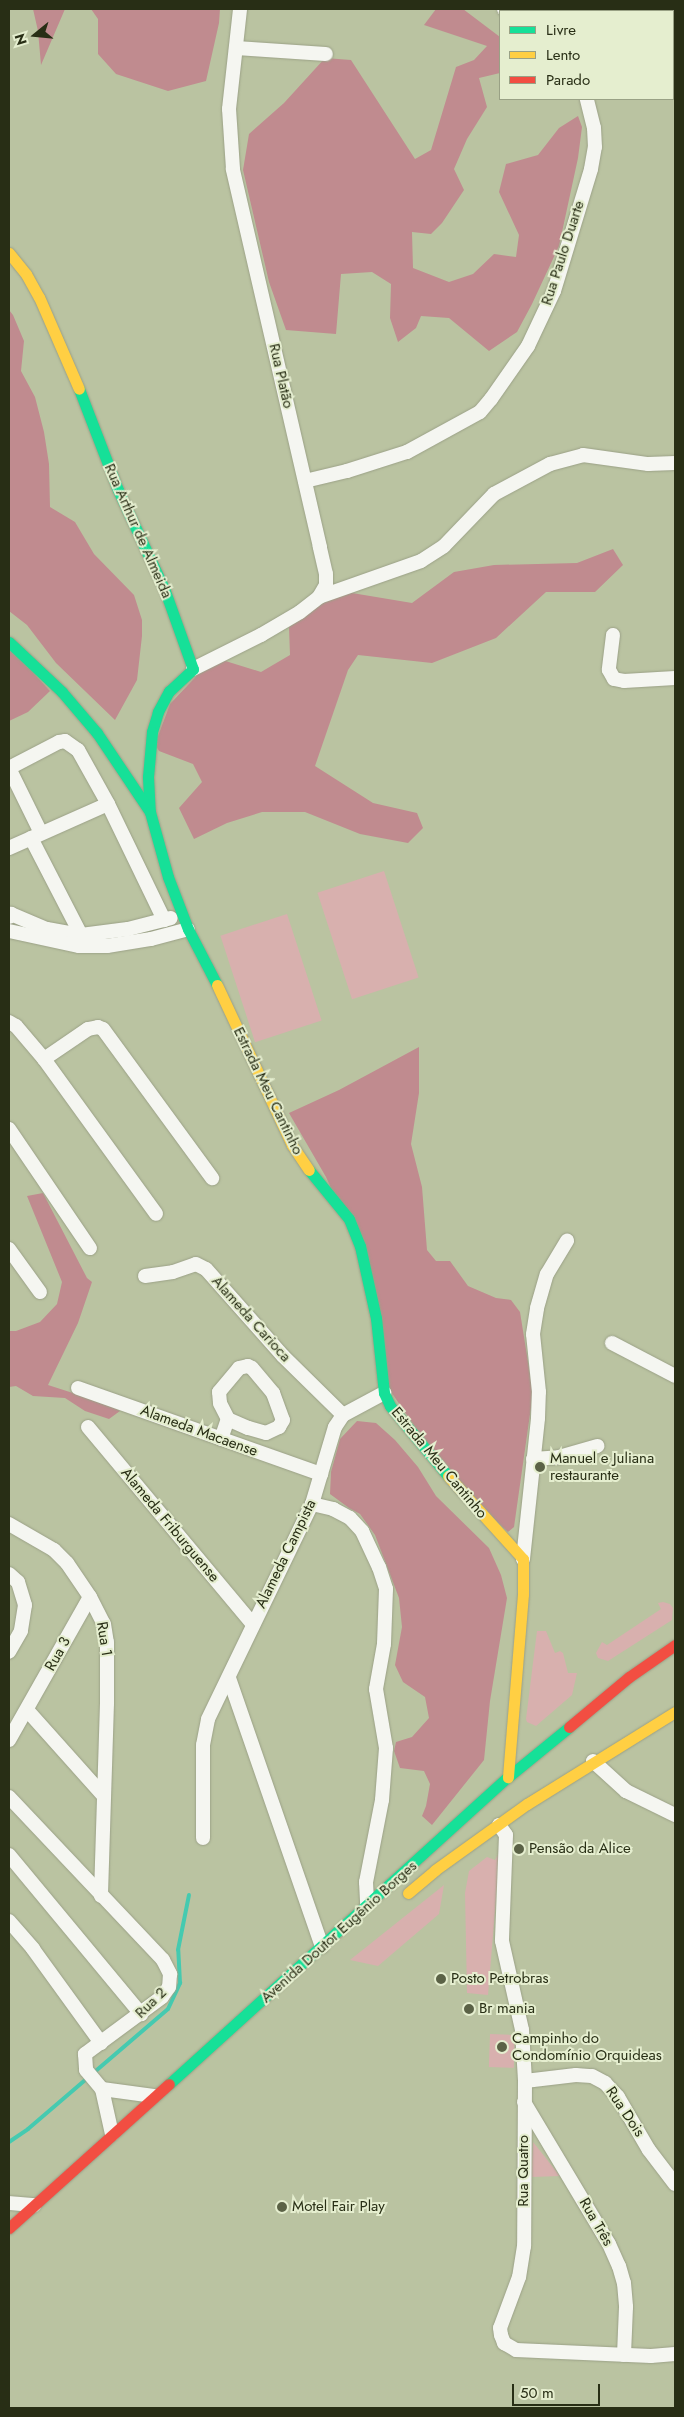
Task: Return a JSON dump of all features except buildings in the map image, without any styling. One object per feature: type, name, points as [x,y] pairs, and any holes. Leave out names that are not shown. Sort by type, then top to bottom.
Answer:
[{"type":"main road","name":"Rua Arthur de Almeida","points":[[9,254],[26,274],[39,297],[78,388],[118,490],[165,591],[193,668]]},
{"type":"main road","name":"Estrada Meu Cantinho","points":[[9,642],[62,692],[97,732],[150,812],[168,878],[182,915],[292,1145],[308,1170],[349,1219],[360,1246],[376,1318],[384,1393],[398,1420],[523,1559]]},
{"type":"main road","points":[[150,812],[148,777],[152,732],[158,712],[169,691],[193,668]]},
{"type":"main road","points":[[508,1777],[524,1594],[523,1559]]},
{"type":"main road","name":"Avenida Doutor Eugênio Borges","points":[[9,2228],[367,1904],[420,1859],[508,1777],[629,1677],[675,1645]]},
{"type":"main road","name":"Avenida Doutor Eugênio Borges","points":[[398,1902],[435,1870],[593,1761],[675,1712]]},
{"type":"street","name":"Rua Platão","points":[[240,9],[229,109],[233,169],[326,574],[326,585],[319,597]]},
{"type":"street","points":[[236,48],[326,54]]},
{"type":"street","name":"Rua Paulo Duarte","points":[[305,481],[347,471],[407,452],[480,412],[491,399],[528,346],[554,291],[591,169],[595,147],[594,128],[587,100]]},
{"type":"street","points":[[193,668],[261,635],[319,597],[421,561],[444,546],[494,494],[550,464],[583,455],[648,464],[675,463]]},
{"type":"street","points":[[613,635],[609,670],[614,679],[624,681],[675,678]]},
{"type":"street","points":[[81,935],[36,836],[9,768],[59,742],[65,742],[78,750],[108,804],[164,920]]},
{"type":"street","points":[[9,848],[108,804]]},
{"type":"street","points":[[9,915],[47,929],[81,935],[111,933],[182,915]]},
{"type":"street","points":[[9,931],[79,946],[107,946],[151,939],[188,929]]},
{"type":"street","points":[[9,1022],[16,1026],[44,1059],[156,1214]]},
{"type":"street","points":[[44,1059],[88,1029],[98,1027],[103,1029],[212,1178]]},
{"type":"street","points":[[9,1129],[90,1248]]},
{"type":"street","points":[[523,1559],[539,1392],[534,1334],[537,1308],[548,1274],[567,1240]]},
{"type":"street","points":[[9,1249],[40,1292]]},
{"type":"street","name":"Alameda Carioca","points":[[145,1276],[173,1272],[190,1265],[201,1265],[283,1356],[343,1415]]},
{"type":"street","points":[[612,1343],[675,1376]]},
{"type":"street","points":[[221,1439],[228,1419],[220,1403],[219,1392],[239,1368],[248,1366],[252,1368],[273,1393],[283,1420],[279,1427],[266,1432],[248,1428],[228,1419]]},
{"type":"street","name":"Alameda Macaense","points":[[78,1388],[321,1474]]},
{"type":"street","points":[[343,1415],[384,1393]]},
{"type":"street","name":"Alameda Campista","points":[[203,1838],[204,1733],[208,1719],[252,1623],[312,1504],[335,1427],[343,1415]]},
{"type":"street","name":"Alameda Friburguense","points":[[88,1427],[252,1623]]},
{"type":"street","points":[[533,1460],[559,1457],[597,1446]]},
{"type":"street","points":[[312,1504],[332,1509],[350,1518],[362,1531],[379,1567],[386,1590],[384,1644],[376,1689],[386,1748],[382,1800],[366,1882],[367,1904]]},
{"type":"street","name":"Rua 1","points":[[9,1524],[54,1550],[67,1563],[90,1597],[104,1624],[107,1642],[107,1703],[101,1896]]},
{"type":"street","points":[[9,1574],[18,1582],[25,1605],[21,1631],[9,1652]]},
{"type":"street","name":"Rua 3","points":[[27,1710],[90,1597]]},
{"type":"street","points":[[228,1678],[322,1946]]},
{"type":"street","points":[[9,1740],[27,1710],[104,1796]]},
{"type":"street","points":[[593,1761],[626,1791],[675,1815]]},
{"type":"street","name":"Rua 2","points":[[9,1797],[163,1960],[170,1974],[171,1981],[165,1992],[141,2014],[85,2054],[94,2079]]},
{"type":"street","name":"Rua Quatro","points":[[500,1825],[506,1835],[502,1942],[522,2030],[525,2081],[524,2246],[519,2277],[500,2328],[501,2335],[504,2343],[516,2350],[624,2355],[675,2354]]},
{"type":"street","points":[[9,1855],[141,2014]]},
{"type":"street","points":[[9,1921],[33,1949],[102,2043]]},
{"type":"street","name":"Rua Dois","points":[[525,2081],[576,2075],[592,2076],[606,2083],[618,2097],[650,2150],[675,2184]]},
{"type":"street","points":[[94,2079],[154,2096]]},
{"type":"street","points":[[94,2079],[112,2134]]},
{"type":"street","name":"Rua Três","points":[[524,2102],[609,2244],[619,2266],[624,2283],[626,2307],[624,2355]]},
{"type":"street","points":[[9,2203],[34,2205]]},
{"type":"shaded area","points":[[33,9],[65,9],[41,65],[38,31]]},
{"type":"shaded area","points":[[91,9],[220,9],[219,23],[206,81],[168,91],[116,74],[98,54],[98,19]]},
{"type":"shaded area","points":[[436,9],[463,9],[499,36],[499,73],[479,78],[487,107],[467,139],[454,169],[464,190],[442,223],[431,234],[412,232],[413,268],[449,282],[473,274],[494,254],[516,257],[519,235],[499,192],[506,164],[538,155],[559,128],[578,116],[582,127],[578,158],[559,246],[517,332],[489,351],[449,318],[421,316],[416,328],[398,342],[390,318],[391,284],[372,272],[341,274],[336,334],[286,330],[269,282],[243,170],[249,134],[284,103],[325,58],[351,60],[415,159],[431,150],[456,67],[474,60],[487,46],[424,25]]},
{"type":"shaded area","points":[[9,310],[24,341],[21,371],[35,397],[44,432],[49,464],[50,507],[75,522],[94,554],[134,595],[142,620],[137,680],[115,720],[56,663],[27,625],[9,611]]},
{"type":"shaded area","points":[[613,549],[623,565],[595,592],[546,592],[496,638],[432,663],[358,655],[348,670],[315,766],[373,803],[417,813],[423,828],[408,843],[360,834],[305,812],[262,812],[227,823],[194,839],[179,808],[202,782],[193,764],[159,751],[155,744],[170,704],[205,667],[219,659],[261,672],[290,655],[289,627],[340,591],[412,603],[454,572],[494,565],[577,563]]},
{"type":"shaded area","points":[[9,646],[50,691],[28,712],[9,721]]},
{"type":"shaded area","points":[[384,871],[419,978],[352,999],[317,893]]},
{"type":"shaded area","points":[[287,914],[322,1021],[255,1042],[220,936]]},
{"type":"shaded area","points":[[419,1047],[419,1093],[411,1144],[422,1187],[427,1250],[436,1261],[450,1261],[468,1286],[496,1298],[511,1300],[520,1312],[533,1393],[514,1527],[508,1532],[451,1479],[389,1389],[374,1284],[326,1177],[289,1113],[339,1090]]},
{"type":"shaded area","points":[[43,1193],[87,1278],[92,1282],[78,1323],[48,1385],[104,1403],[120,1411],[109,1419],[85,1411],[65,1398],[33,1396],[16,1386],[9,1387],[9,1331],[16,1331],[40,1322],[57,1304],[62,1282],[27,1196]]},
{"type":"shaded area","points":[[357,1421],[376,1423],[395,1440],[418,1467],[436,1496],[489,1548],[501,1575],[507,1598],[490,1701],[484,1760],[432,1825],[422,1816],[430,1784],[424,1771],[400,1768],[394,1751],[396,1742],[412,1737],[429,1718],[425,1697],[403,1682],[395,1665],[402,1627],[399,1598],[375,1535],[360,1514],[330,1494],[331,1472],[340,1439]]},
{"type":"shaded area","points":[[658,1603],[670,1604],[673,1608],[672,1620],[608,1661],[598,1658],[596,1653],[602,1642],[607,1645],[661,1609]]},
{"type":"shaded area","points":[[537,1631],[546,1631],[555,1653],[560,1651],[563,1653],[568,1673],[577,1673],[572,1695],[536,1726],[527,1722],[526,1719]]},
{"type":"shaded area","points":[[500,1851],[488,1995],[467,1993],[465,1893],[469,1871],[487,1857],[495,1860]]},
{"type":"shaded area","points":[[444,1885],[439,1914],[378,1966],[350,1960]]},
{"type":"shaded area","name":"Campinho do Condomínio Orquideas","points":[[490,2034],[515,2035],[514,2068],[489,2067]]},
{"type":"shaded area","points":[[533,2142],[560,2176],[531,2177]]},
{"type":"waterway","points":[[9,2142],[28,2129],[168,2009],[180,1983],[178,1950],[189,1895]]},
{"type":"traffic: fast","points":[[79,389],[118,490],[165,591],[193,669],[169,691],[158,712],[152,732],[148,777],[150,810]]},
{"type":"traffic: fast","points":[[9,642],[62,692],[97,733],[150,812],[168,877],[188,929],[217,985]]},
{"type":"traffic: fast","points":[[309,1170],[349,1219],[360,1246],[376,1318],[384,1393],[390,1406],[448,1476]]},
{"type":"traffic: fast","points":[[169,2084],[508,1777],[569,1727]]},
{"type":"traffic: slow","points":[[9,253],[26,274],[39,297],[79,389]]},
{"type":"traffic: slow","points":[[217,985],[292,1145],[309,1170]]},
{"type":"traffic: slow","points":[[448,1476],[523,1559],[523,1594],[508,1777]]},
{"type":"traffic: slow","points":[[408,1893],[435,1870],[527,1804],[675,1712]]},
{"type":"traffic: jam","points":[[569,1727],[629,1677],[675,1645]]},
{"type":"traffic: jam","points":[[9,2228],[169,2084]]},
{"type":"place","name":"Manuel e Juliana restaurante","points":[[540,1467]]},
{"type":"place","name":"Pensão da Alice","points":[[519,1849]]},
{"type":"place","name":"Posto Petrobras","points":[[441,1979]]},
{"type":"place","name":"Br mania","points":[[469,2009]]},
{"type":"place","name":"Campinho do Condomínio Orquideas","points":[[502,2047]]},
{"type":"place","name":"Motel Fair Play","points":[[282,2207]]}]
